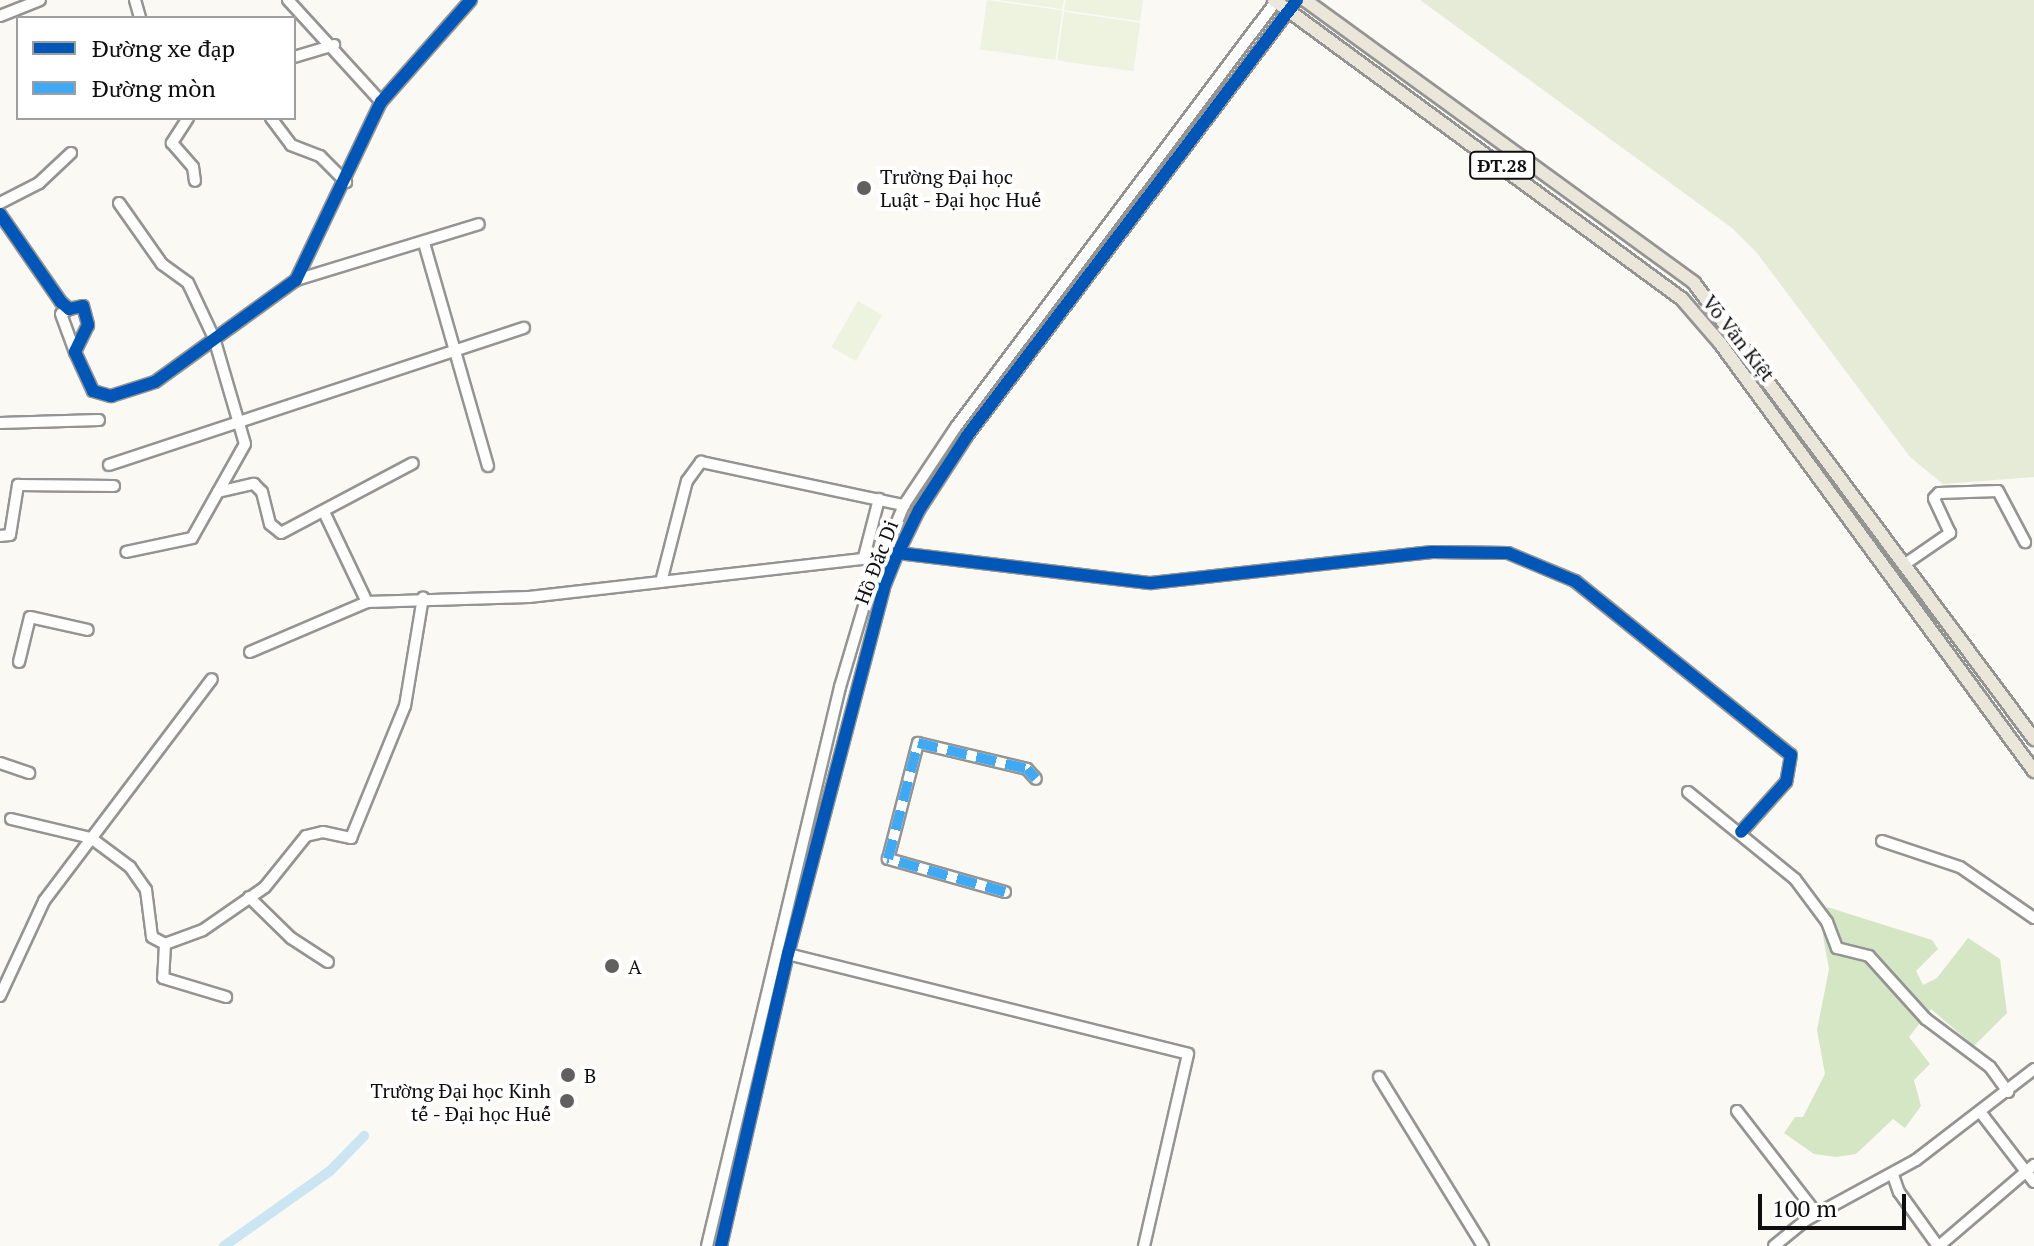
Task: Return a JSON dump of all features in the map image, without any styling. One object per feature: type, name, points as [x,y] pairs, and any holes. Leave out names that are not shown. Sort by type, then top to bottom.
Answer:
[{"type":"main road","name":"Võ Văn Kiệt","points":[[1276,0],[1619,249],[1682,299],[1720,343],[2034,771]]},
{"type":"main road","name":"Võ Văn Kiệt","points":[[1305,0],[1638,238],[1694,283],[1734,331],[1905,564],[2029,723],[2034,739]]},
{"type":"main road","points":[[1720,343],[1734,331]]},
{"type":"main road","points":[[2009,737],[2029,723]]},
{"type":"street","points":[[0,16],[40,0]]},
{"type":"street","points":[[288,0],[334,45],[381,102]]},
{"type":"street","points":[[296,280],[346,182],[381,102],[462,3],[471,0]]},
{"type":"street","name":"Hồ Đắc Di","points":[[708,1242],[840,687],[880,557],[904,505],[956,427],[1276,0]]},
{"type":"street","name":"Hồ Đắc Di","points":[[722,1244],[788,954],[884,587],[898,553],[919,510],[967,436],[1297,0]]},
{"type":"street","points":[[296,56],[334,45]]},
{"type":"street","points":[[187,120],[172,143],[193,167],[195,181]]},
{"type":"street","points":[[272,120],[291,145],[320,156],[346,182]]},
{"type":"street","points":[[0,203],[49,176],[71,153]]},
{"type":"street","points":[[119,203],[162,264],[188,283],[214,338],[245,444],[192,538],[126,552]]},
{"type":"street","points":[[0,214],[69,309]]},
{"type":"street","points":[[75,352],[88,325],[83,306],[61,314],[75,352],[93,391],[111,396],[155,382],[296,280],[479,224]]},
{"type":"street","points":[[424,243],[488,466]]},
{"type":"street","points":[[109,465],[454,348],[524,328]]},
{"type":"street","points":[[0,423],[99,420]]},
{"type":"street","points":[[661,582],[687,481],[701,462],[904,505]]},
{"type":"street","points":[[218,492],[254,484],[262,492],[270,524],[281,533],[413,463]]},
{"type":"street","points":[[0,536],[10,535],[18,485],[114,486]]},
{"type":"street","points":[[1905,564],[1950,533],[1934,498],[1939,493],[1998,491],[2025,542]]},
{"type":"street","points":[[864,557],[879,499]]},
{"type":"street","points":[[324,512],[367,602]]},
{"type":"street","points":[[898,553],[1151,583],[1432,552],[1508,553],[1575,581],[1791,755],[1786,782],[1741,832]]},
{"type":"street","points":[[250,652],[367,602],[423,597],[529,597],[880,557]]},
{"type":"street","points":[[11,819],[91,838],[139,878],[146,890],[152,937],[165,944],[203,930],[265,887],[306,836],[323,832],[351,838],[361,824],[368,787],[405,706],[423,597]]},
{"type":"street","points":[[19,662],[30,617],[88,630]]},
{"type":"street","points":[[0,996],[44,901],[212,679]]},
{"type":"street","points":[[1005,892],[888,859],[918,743],[1027,769],[1036,779]]},
{"type":"street","points":[[0,763],[29,773]]},
{"type":"street","points":[[1688,792],[1741,832],[1795,879],[1827,922],[1837,948],[1869,956],[1926,1019],[1990,1067],[2008,1092]]},
{"type":"street","points":[[1882,841],[1960,867],[2034,918]]},
{"type":"street","points":[[249,897],[283,932],[328,962]]},
{"type":"street","points":[[165,944],[163,978],[226,997]]},
{"type":"street","points":[[788,954],[1188,1054],[1144,1246]]},
{"type":"street","points":[[1778,1245],[1817,1214],[1893,1175],[1981,1113],[2034,1069]]},
{"type":"street","points":[[1379,1077],[1483,1246]]},
{"type":"street","points":[[1737,1111],[1817,1214]]},
{"type":"street","points":[[1981,1113],[2030,1168],[2034,1182]]},
{"type":"street","points":[[1893,1175],[1899,1192],[1939,1246],[2030,1168]]},
{"type":"street","points":[[708,1242],[722,1244]]},
{"type":"green space","points":[[987,0],[1062,11],[1055,60],[980,50]]},
{"type":"green space","points":[[998,0],[1064,0],[1062,9]]},
{"type":"green space","points":[[1066,0],[1143,0],[1140,21],[1064,10]]},
{"type":"green space","points":[[1420,0],[2034,0],[2034,477],[1943,484],[1910,457],[1757,253],[1732,228]]},
{"type":"green space","points":[[1064,12],[1140,23],[1133,71],[1057,61]]},
{"type":"green space","points":[[858,301],[882,315],[856,361],[832,347]]},
{"type":"green space","points":[[1827,907],[1932,940],[1938,949],[1916,971],[1923,985],[1937,978],[1968,938],[2000,959],[2007,1013],[1974,1046],[1931,1009],[1909,1037],[1930,1064],[1914,1080],[1921,1106],[1905,1128],[1893,1119],[1856,1154],[1836,1157],[1814,1154],[1784,1133],[1795,1117],[1803,1117],[1825,1074],[1817,1030],[1829,969],[1823,936]]},
{"type":"waterway","points":[[224,1246],[330,1171],[364,1136]]},
{"type":"marked path","points":[[1005,892],[888,859],[918,743],[1027,769],[1036,779]]},
{"type":"cycle path","points":[[0,214],[61,302],[69,309],[83,306],[88,325],[75,352],[93,391],[111,396],[155,382],[296,280],[381,102],[471,0]]},
{"type":"cycle path","points":[[721,1246],[788,954],[884,587],[898,553],[919,510],[967,436],[1297,0]]},
{"type":"cycle path","points":[[898,553],[1151,583],[1432,552],[1508,553],[1575,581],[1791,755],[1786,782],[1741,832]]},
{"type":"place","name":"Trường Đại học Luật - Đại học Huế","points":[[864,188]]},
{"type":"place","name":"A","points":[[612,966]]},
{"type":"place","name":"B","points":[[568,1075]]},
{"type":"place","name":"Trường Đại học Kinh tế - Đại học Huế","points":[[567,1101]]}]
